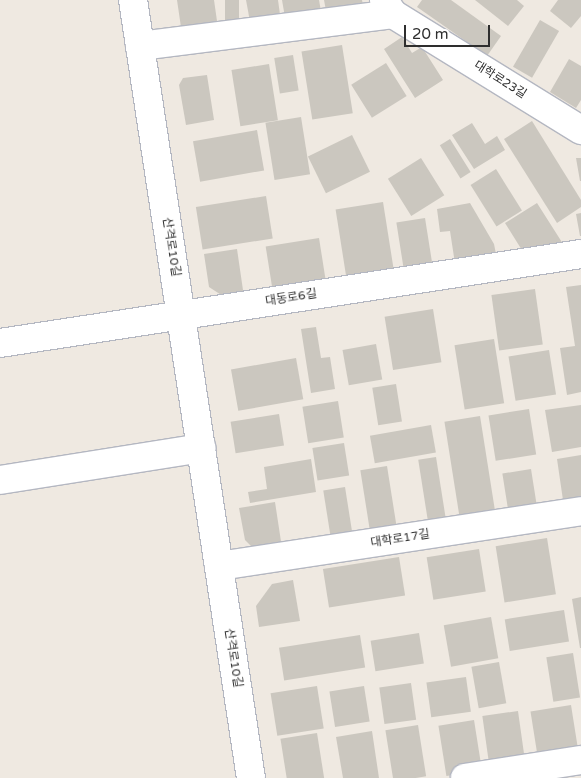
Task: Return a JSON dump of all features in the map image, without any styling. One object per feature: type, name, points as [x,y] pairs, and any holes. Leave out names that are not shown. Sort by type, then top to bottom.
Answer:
[{"type":"street","name":"산격로10길","points":[[133,0],[251,778]]},
{"type":"street","name":"대학로23길","points":[[140,46],[254,32],[388,7],[581,130]]},
{"type":"street","name":"대동로6길","points":[[0,343],[581,254]]},
{"type":"street","points":[[0,480],[201,448]]},
{"type":"street","name":"대학로17길","points":[[218,566],[581,512]]},
{"type":"street","points":[[466,778],[581,760]]},
{"type":"building","points":[[177,0],[214,0],[218,28],[182,34]]},
{"type":"building","points":[[225,0],[239,0],[239,20],[225,20]]},
{"type":"building","points":[[246,0],[278,0],[281,22],[251,27]]},
{"type":"building","points":[[282,0],[319,0],[322,17],[286,23]]},
{"type":"building","points":[[324,0],[362,0],[364,11],[327,16]]},
{"type":"building","points":[[422,0],[451,0],[501,36],[487,56],[417,7]]},
{"type":"building","points":[[475,0],[517,0],[524,6],[508,26]]},
{"type":"building","points":[[558,0],[581,0],[581,16],[571,28],[550,11]]},
{"type":"building","points":[[540,20],[559,31],[532,78],[513,67]]},
{"type":"building","points":[[402,37],[412,53],[422,47],[443,80],[415,98],[384,49]]},
{"type":"building","points":[[342,45],[353,113],[312,120],[302,51]]},
{"type":"building","points":[[293,55],[299,91],[280,94],[274,58]]},
{"type":"building","points":[[569,59],[581,66],[581,100],[576,108],[550,92]]},
{"type":"building","points":[[386,63],[407,96],[372,118],[351,85]]},
{"type":"building","points":[[269,64],[278,120],[240,126],[231,70]]},
{"type":"building","points":[[207,75],[214,120],[186,125],[179,85],[183,78]]},
{"type":"building","points":[[301,117],[310,174],[275,180],[265,123]]},
{"type":"building","points":[[532,121],[581,200],[581,207],[557,223],[504,139]]},
{"type":"building","points":[[472,123],[485,144],[497,136],[505,150],[474,169],[452,135]]},
{"type":"building","points":[[257,130],[264,170],[200,182],[193,141]]},
{"type":"building","points":[[352,135],[370,172],[326,193],[308,156]]},
{"type":"building","points":[[450,139],[471,172],[460,178],[440,145]]},
{"type":"building","points":[[421,158],[444,195],[411,216],[388,179]]},
{"type":"building","points":[[576,158],[581,158],[581,181],[580,181]]},
{"type":"building","points":[[496,169],[522,211],[497,226],[471,185]]},
{"type":"building","points":[[266,196],[273,238],[203,250],[196,207]]},
{"type":"building","points":[[383,202],[394,271],[347,279],[336,210]]},
{"type":"building","points":[[470,203],[494,244],[498,264],[456,270],[450,231],[440,232],[437,209]]},
{"type":"building","points":[[537,203],[565,247],[548,258],[540,245],[525,255],[505,223]]},
{"type":"building","points":[[581,213],[581,236],[580,236],[576,214]]},
{"type":"building","points":[[425,218],[434,273],[405,278],[396,223]]},
{"type":"building","points":[[319,238],[327,287],[273,296],[266,246]]},
{"type":"building","points":[[237,249],[244,297],[229,300],[209,287],[204,254]]},
{"type":"building","points":[[581,285],[581,392],[567,395],[560,348],[575,346],[566,287]]},
{"type":"building","points":[[535,289],[543,344],[499,351],[491,295]]},
{"type":"building","points":[[433,309],[441,362],[393,370],[385,317]]},
{"type":"building","points":[[316,327],[321,358],[330,357],[335,389],[311,393],[301,329]]},
{"type":"building","points":[[494,339],[504,403],[465,409],[454,345]]},
{"type":"building","points":[[376,344],[382,379],[349,385],[343,350]]},
{"type":"building","points":[[549,350],[556,394],[516,401],[509,356]]},
{"type":"building","points":[[296,358],[303,399],[238,411],[231,369]]},
{"type":"building","points":[[396,384],[402,422],[378,425],[372,388]]},
{"type":"building","points":[[338,401],[344,438],[308,443],[302,407]]},
{"type":"building","points":[[581,405],[581,447],[552,452],[545,410]]},
{"type":"building","points":[[529,409],[536,454],[496,461],[489,415]]},
{"type":"building","points":[[279,414],[284,446],[236,453],[231,422]]},
{"type":"building","points":[[480,416],[496,515],[460,520],[444,422]]},
{"type":"building","points":[[431,425],[436,453],[375,463],[370,436]]},
{"type":"building","points":[[344,443],[349,476],[318,481],[312,448]]},
{"type":"building","points":[[581,455],[581,505],[564,507],[557,459]]},
{"type":"building","points":[[436,457],[446,523],[429,526],[418,460]]},
{"type":"building","points":[[311,459],[316,492],[250,503],[248,492],[267,489],[264,467]]},
{"type":"building","points":[[387,466],[397,531],[371,535],[360,470]]},
{"type":"building","points":[[531,469],[538,512],[509,517],[502,474]]},
{"type":"building","points":[[345,487],[353,538],[331,542],[323,490]]},
{"type":"building","points":[[275,502],[282,548],[257,552],[245,540],[239,508]]},
{"type":"building","points":[[547,538],[556,594],[505,602],[496,546]]},
{"type":"building","points":[[479,549],[486,591],[433,600],[427,557]]},
{"type":"building","points":[[399,557],[405,596],[329,608],[323,569]]},
{"type":"building","points":[[293,580],[300,621],[259,627],[256,606],[272,584]]},
{"type":"building","points":[[581,597],[581,648],[580,648],[572,599]]},
{"type":"building","points":[[564,610],[569,642],[510,651],[505,619]]},
{"type":"building","points":[[491,617],[498,658],[451,667],[444,625]]},
{"type":"building","points":[[419,633],[424,664],[375,671],[371,641]]},
{"type":"building","points":[[360,635],[365,668],[284,680],[279,648]]},
{"type":"building","points":[[573,653],[580,697],[553,702],[546,657]]},
{"type":"building","points":[[499,662],[506,703],[479,708],[471,667]]},
{"type":"building","points":[[466,677],[471,712],[431,717],[426,683]]},
{"type":"building","points":[[411,683],[416,720],[384,724],[379,687]]},
{"type":"building","points":[[317,686],[324,728],[277,736],[271,693]]},
{"type":"building","points":[[364,686],[370,722],[335,727],[329,691]]},
{"type":"building","points":[[571,705],[579,757],[539,764],[531,711]]},
{"type":"building","points":[[518,711],[526,765],[490,770],[482,716]]},
{"type":"building","points":[[474,720],[482,770],[446,776],[438,726]]},
{"type":"building","points":[[418,725],[426,776],[393,778],[385,730]]},
{"type":"building","points":[[372,731],[379,778],[343,778],[336,737]]},
{"type":"building","points":[[317,733],[324,778],[287,778],[280,739]]}]
